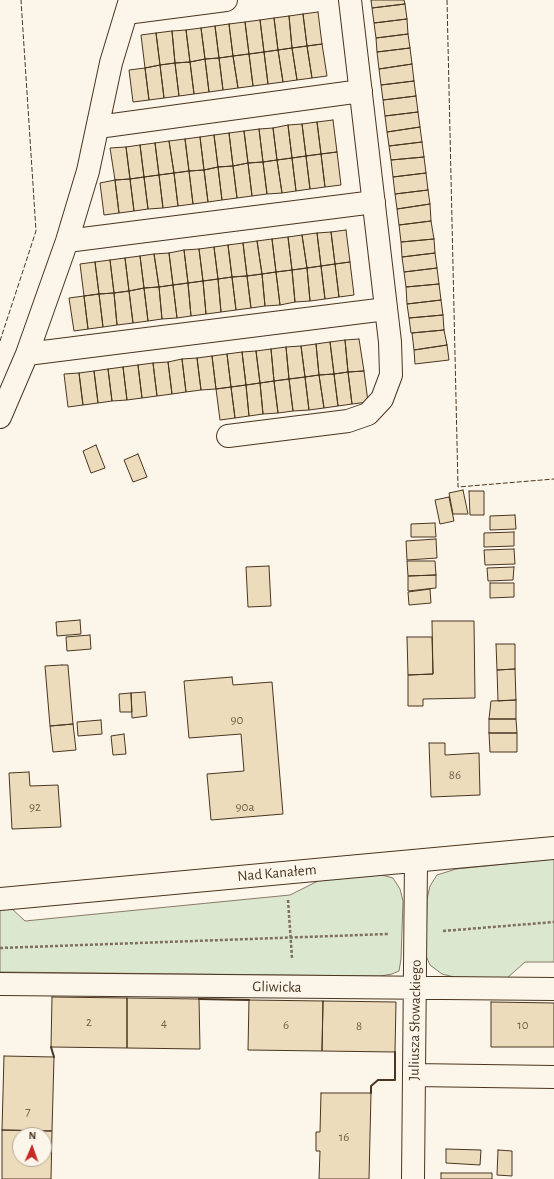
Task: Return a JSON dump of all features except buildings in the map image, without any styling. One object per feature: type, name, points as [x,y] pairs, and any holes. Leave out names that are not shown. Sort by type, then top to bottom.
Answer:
[{"type":"street","points":[[0,417],[28,354],[67,242],[88,171],[111,63],[128,7],[226,0]]},
{"type":"street","points":[[228,436],[348,421],[368,414],[382,399],[391,375],[390,342],[350,0]]},
{"type":"street","points":[[98,127],[361,91]]},
{"type":"street","points":[[67,242],[374,202]]},
{"type":"street","points":[[28,354],[386,309]]},
{"type":"street","name":"Nad Kanałem","points":[[0,899],[554,848]]},
{"type":"street","name":"Juliusza Słowackiego","points":[[413,1179],[416,861]]},
{"type":"street","name":"Gliwicka","points":[[0,984],[554,989]]},
{"type":"street","points":[[414,1075],[554,1076]]},
{"type":"path","points":[[286,873],[294,987]]},
{"type":"path","points":[[0,948],[416,933],[554,922]]},
{"type":"green space","points":[[554,859],[554,962],[525,962],[506,979],[458,978],[442,974],[430,965],[426,956],[427,899],[430,886],[437,875],[456,869]]},
{"type":"green space","points":[[375,873],[393,878],[400,889],[403,901],[401,959],[399,971],[392,974],[381,976],[0,972],[0,910],[10,907],[25,921],[290,895],[328,876]]},
{"type":"fence","points":[[0,341],[36,231],[21,0]]},
{"type":"fence","points":[[447,0],[458,487],[554,479]]},
{"type":"wall","points":[[199,999],[249,1000]]},
{"type":"wall","points":[[51,1047],[54,1057]]},
{"type":"wall","points":[[371,1093],[371,1086],[378,1080],[395,1080],[395,1052]]}]
